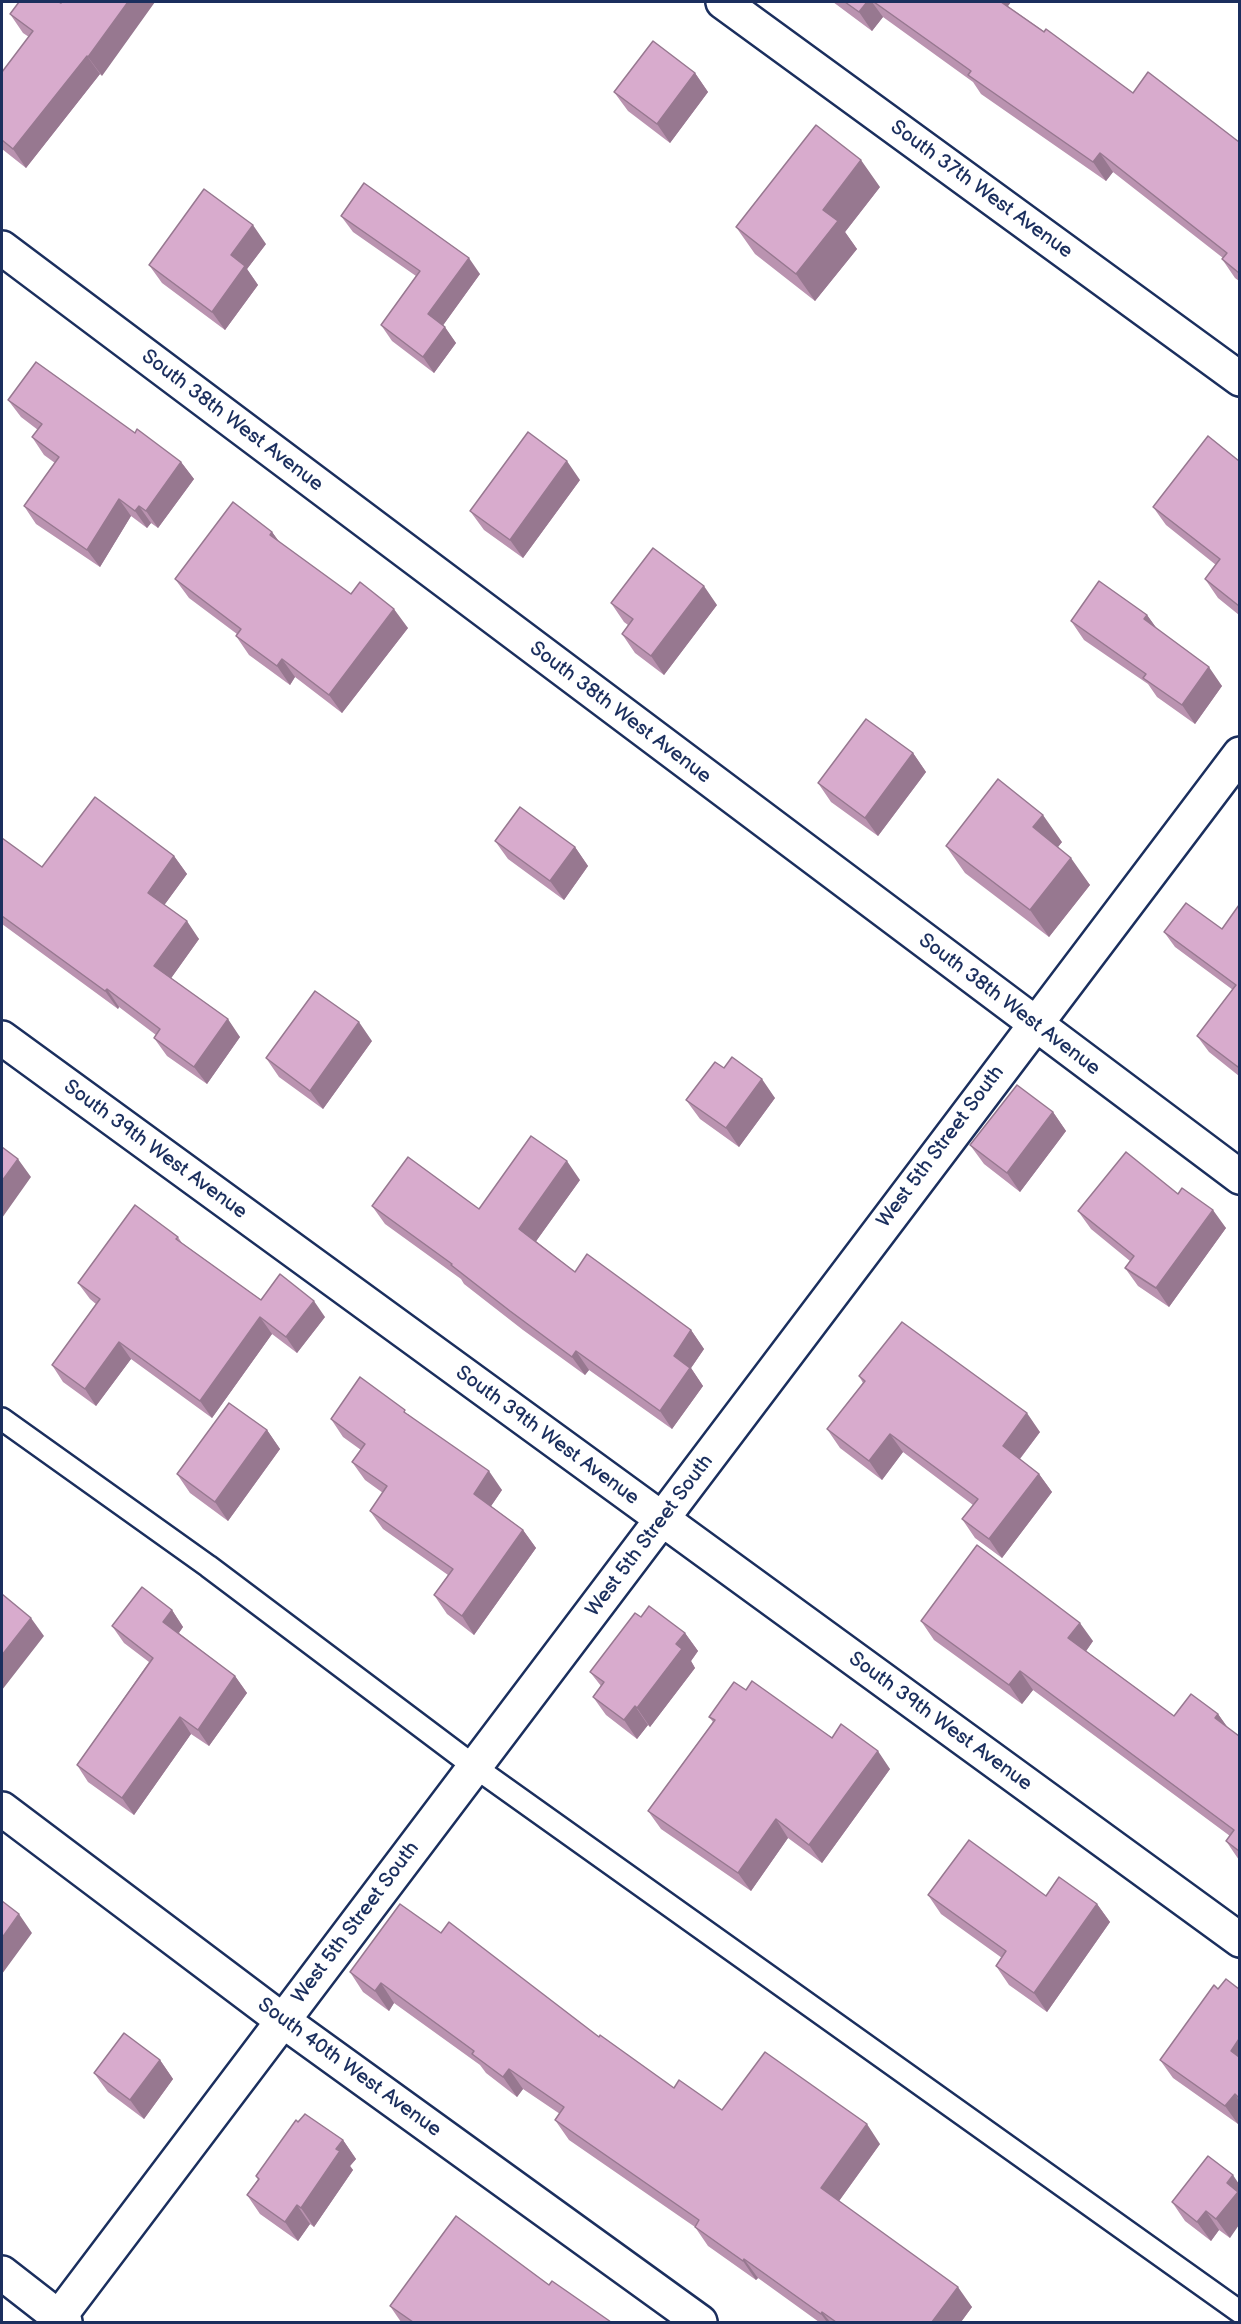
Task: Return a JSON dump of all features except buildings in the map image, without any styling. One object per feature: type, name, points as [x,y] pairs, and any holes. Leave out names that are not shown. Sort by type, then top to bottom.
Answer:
[{"type":"street","name":"South 37th West Avenue","points":[[723,2],[1239,379]]},
{"type":"street","name":"South 38th West Avenue","points":[[2,248],[1239,1178]]},
{"type":"street","name":"West 5th Street South","points":[[62,2320],[282,2020],[1239,754]]},
{"type":"street","name":"South 39th West Avenue","points":[[2,1038],[1239,1940]]},
{"type":"street","name":"South 40th West Avenue","points":[[2,1809],[282,2020],[700,2322]]},
{"type":"street","points":[[2,2273],[62,2320]]},
{"type":"lane","points":[[2,1419],[208,1566],[475,1767],[1239,2312]]}]
